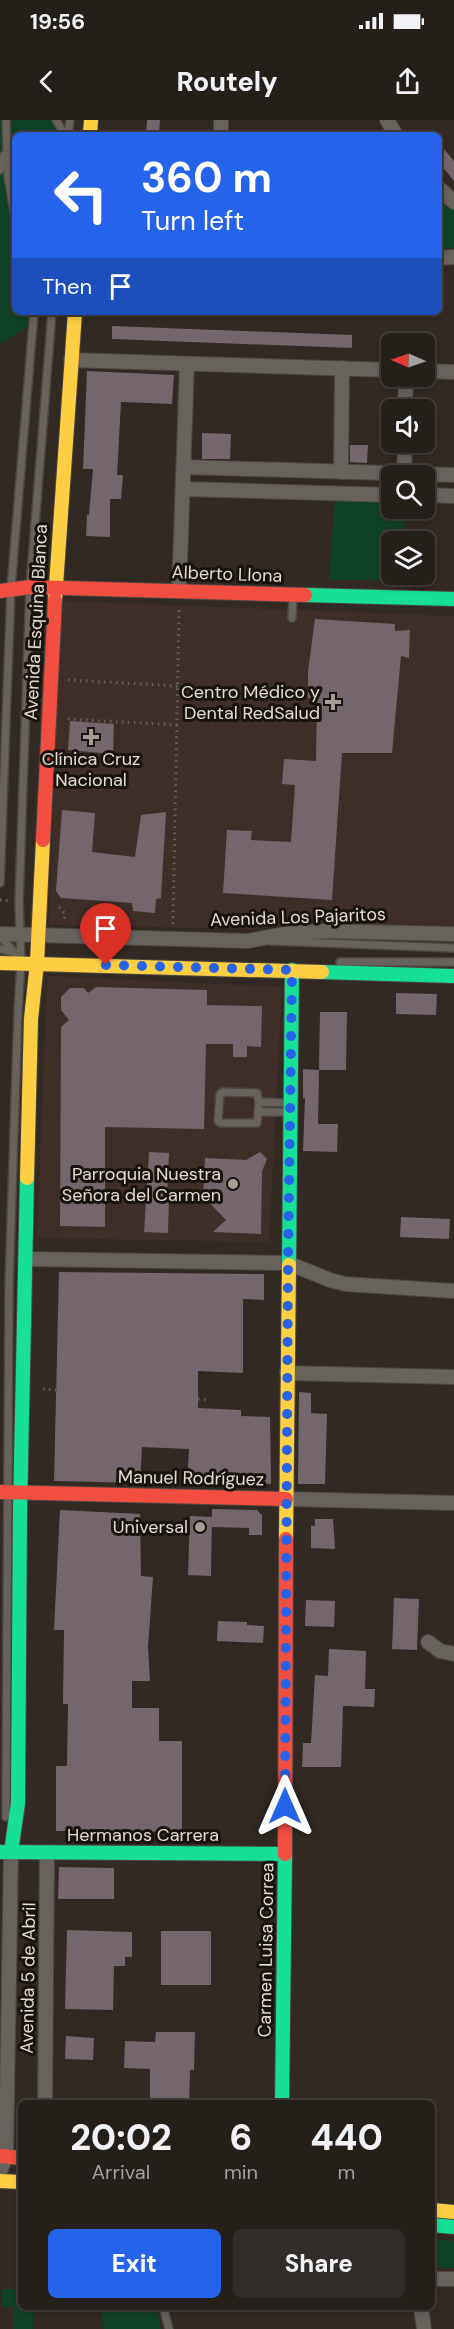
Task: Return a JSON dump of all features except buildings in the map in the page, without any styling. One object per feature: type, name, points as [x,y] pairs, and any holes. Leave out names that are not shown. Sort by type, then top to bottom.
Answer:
[{"type":"main road","name":"Avenida Esquina Blanca","points":[[38,934],[50,679],[75,315]]},
{"type":"main road","name":"Alberto Llona","points":[[6,590],[30,587],[454,599]]},
{"type":"main road","points":[[6,1852],[18,1818],[9,1674],[9,1492],[25,1259],[30,1019],[40,958],[38,934]]},
{"type":"main road","points":[[0,963],[19,957],[298,966],[454,976]]},
{"type":"main road","name":"Carmen Luisa Correa","points":[[282,2100],[290,1108],[298,966]]},
{"type":"main road","name":"Manuel Rodríguez","points":[[9,1492],[286,1499]]},
{"type":"main road","name":"Hermanos Carrera","points":[[6,1852],[285,1854]]},
{"type":"main road","points":[[3,2156],[18,2158]]},
{"type":"main road","points":[[0,2181],[18,2182]]},
{"type":"main road","points":[[435,2210],[454,2212]]},
{"type":"main road","points":[[435,2225],[454,2227]]},
{"type":"street","points":[[442,191],[454,202]]},
{"type":"street","points":[[71,360],[381,370]]},
{"type":"street","points":[[179,591],[187,364]]},
{"type":"street","points":[[340,472],[342,368]]},
{"type":"street","points":[[435,371],[454,372]]},
{"type":"street","points":[[184,467],[381,473]]},
{"type":"street","points":[[435,475],[454,475]]},
{"type":"street","points":[[183,489],[381,495]]},
{"type":"street","points":[[435,495],[454,496]]},
{"type":"street","name":"Avenida Los Pajaritos","points":[[0,935],[38,934],[248,941],[290,933],[325,931],[454,934]]},
{"type":"street","points":[[25,1259],[288,1263],[345,1284],[454,1291]]},
{"type":"street","points":[[287,1373],[454,1377]]},
{"type":"street","name":"Manuel Rodríguez","points":[[286,1499],[454,1503]]},
{"type":"street","points":[[428,1642],[440,1651],[454,1654]]},
{"type":"street","points":[[0,2170],[3,2156],[6,1852]]},
{"type":"street","name":"Avenida 5 de Abril","points":[[45,2100],[47,1852]]},
{"type":"street","points":[[435,2279],[454,2279]]},
{"type":"street","points":[[421,2310],[424,2329]]},
{"type":"lane","points":[[7,121],[6,147],[12,202]]},
{"type":"lane","points":[[0,170],[6,147]]},
{"type":"lane","points":[[0,883],[6,590],[34,315]]},
{"type":"lane","points":[[9,1492],[9,1284],[30,587],[53,315]]},
{"type":"lane","points":[[292,618],[293,594]]},
{"type":"lane","points":[[0,935],[19,957]]},
{"type":"lane","points":[[248,941],[454,948]]},
{"type":"lane","points":[[0,949],[19,957]]},
{"type":"lane","points":[[99,957],[298,966]]},
{"type":"lane","points":[[330,962],[454,962]]},
{"type":"lane","points":[[223,1092],[257,1093],[258,1112],[258,1120],[254,1124],[221,1123],[218,1121],[220,1094],[223,1092]]},
{"type":"lane","points":[[259,1102],[290,1108]]},
{"type":"lane","points":[[258,1112],[290,1108]]},
{"type":"lane","points":[[9,1284],[25,1259]]},
{"type":"lane","points":[[164,2310],[169,2329]]},
{"type":"path","points":[[173,938],[179,591]]},
{"type":"path","points":[[50,679],[177,686]]},
{"type":"path","points":[[48,718],[177,725]]},
{"type":"path","points":[[43,1389],[56,1390]]},
{"type":"path","points":[[198,1399],[207,1400]]},
{"type":"shaded area","points":[[60,601],[454,616],[454,930],[326,923],[251,929],[49,925]]},
{"type":"shaded area","points":[[47,976],[282,987],[269,1242],[37,1238]]},
{"type":"green space","points":[[0,120],[62,120],[60,132],[12,132],[12,315],[30,315],[27,327],[0,344]]},
{"type":"green space","points":[[442,194],[454,206],[454,248],[442,250]]},
{"type":"green space","points":[[335,498],[381,500],[381,519],[405,519],[404,531],[381,531],[381,580],[329,580]]},
{"type":"green space","points":[[435,2239],[454,2241],[454,2268],[435,2267]]},
{"type":"green space","points":[[2,2289],[18,2289],[18,2310],[33,2310],[33,2329],[13,2329],[13,2307],[1,2306]]},
{"type":"green space","points":[[101,2310],[157,2310],[161,2329],[103,2329]]},
{"type":"traffic: fast","points":[[305,595],[454,599]]},
{"type":"traffic: fast","points":[[289,1265],[292,970]]},
{"type":"traffic: fast","points":[[322,972],[454,976]]},
{"type":"traffic: fast","points":[[11,1852],[18,1803],[20,1511],[27,1178]]},
{"type":"traffic: fast","points":[[0,1852],[285,1854],[282,2100]]},
{"type":"traffic: fast","points":[[435,2225],[454,2227]]},
{"type":"traffic: slow","points":[[90,132],[91,120]]},
{"type":"traffic: slow","points":[[55,600],[75,315]]},
{"type":"traffic: slow","points":[[27,1178],[31,1019],[37,963],[43,840]]},
{"type":"traffic: slow","points":[[0,963],[322,972]]},
{"type":"traffic: slow","points":[[286,1539],[289,1265]]},
{"type":"traffic: slow","points":[[0,2181],[18,2182]]},
{"type":"traffic: slow","points":[[435,2210],[454,2212]]},
{"type":"traffic: jam","points":[[0,591],[30,587],[305,595]]},
{"type":"traffic: jam","points":[[43,840],[55,600]]},
{"type":"traffic: jam","points":[[0,1492],[286,1499]]},
{"type":"traffic: jam","points":[[285,1854],[286,1539]]},
{"type":"traffic: jam","points":[[0,2156],[18,2158]]},
{"type":"place","name":"Centro Médico y Dental RedSalud","points":[[333,702]]},
{"type":"place","name":"Clínica Cruz Nacional","points":[[91,737]]},
{"type":"place","name":"Parroquia Nuestra Señora del Carmen","points":[[233,1184]]},
{"type":"place","name":"Universal","points":[[200,1527]]},
{"type":"route","points":[[106,965],[292,970],[285,1806]]}]
